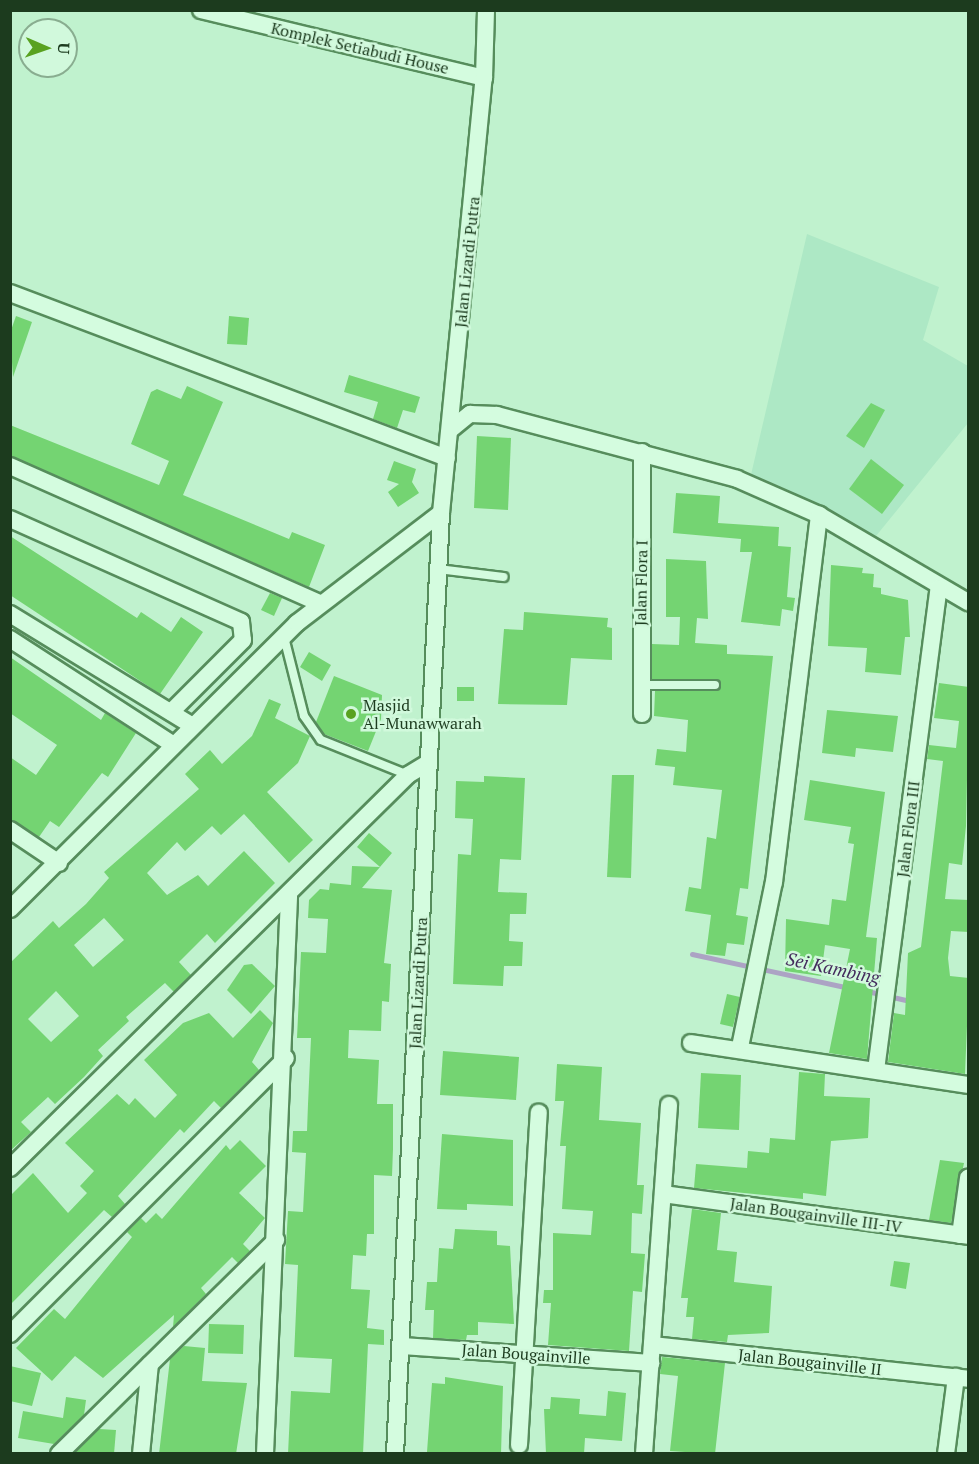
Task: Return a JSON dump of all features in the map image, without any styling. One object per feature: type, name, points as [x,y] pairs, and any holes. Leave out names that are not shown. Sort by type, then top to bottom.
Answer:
[{"type":"street","name":"Komplek Setiabudi House","points":[[201,10],[484,78]]},
{"type":"street","name":"Jalan Lizardi Putra","points":[[395,1454],[441,513],[484,78],[486,10]]},
{"type":"street","points":[[10,294],[447,458]]},
{"type":"street","points":[[450,430],[470,414],[497,415],[737,479],[819,515],[939,588],[969,602]]},
{"type":"street","name":"Jalan Flora I","points":[[642,452],[640,685],[642,714]]},
{"type":"street","points":[[10,466],[316,606]]},
{"type":"street","points":[[10,909],[192,725],[297,623],[316,606],[441,513]]},
{"type":"street","points":[[740,1047],[756,982],[774,882],[819,515]]},
{"type":"street","points":[[10,519],[241,622],[243,640],[171,712]]},
{"type":"street","name":"Jalan Flora III","points":[[876,1070],[939,588]]},
{"type":"street","points":[[10,614],[106,677],[192,725]]},
{"type":"street","points":[[10,639],[91,694],[174,745]]},
{"type":"street","points":[[91,694],[106,677]]},
{"type":"street","points":[[10,1168],[289,897],[408,775],[428,763]]},
{"type":"street","points":[[10,830],[58,863]]},
{"type":"street","points":[[265,1454],[286,1058],[289,897]]},
{"type":"street","points":[[691,1043],[740,1047],[969,1085]]},
{"type":"street","points":[[10,1334],[286,1058]]},
{"type":"street","points":[[644,1454],[669,1105]]},
{"type":"street","points":[[519,1445],[539,1113]]},
{"type":"street","points":[[964,1236],[969,1178]]},
{"type":"street","name":"Jalan Bougainville III-IV","points":[[663,1194],[964,1236]]},
{"type":"street","points":[[59,1454],[276,1240]]},
{"type":"street","name":"Jalan Bougainville II","points":[[652,1345],[962,1378]]},
{"type":"street","name":"Jalan Bougainville","points":[[402,1346],[651,1363]]},
{"type":"street","points":[[141,1454],[150,1364]]},
{"type":"street","points":[[946,1454],[962,1378]]},
{"type":"lane","points":[[438,569],[504,577]]},
{"type":"lane","points":[[284,637],[304,716],[321,740],[408,775]]},
{"type":"lane","points":[[640,685],[716,685]]},
{"type":"green space","points":[[807,234],[939,287],[923,340],[968,366],[968,423],[876,536],[750,479]]},
{"type":"building","points":[[16,316],[32,322],[13,377],[10,333]]},
{"type":"building","points":[[229,316],[249,318],[247,345],[227,344]]},
{"type":"building","points":[[349,375],[420,397],[415,413],[403,410],[397,428],[373,419],[378,402],[344,392]]},
{"type":"building","points":[[187,386],[223,402],[183,495],[289,539],[292,532],[325,545],[309,587],[10,456],[10,425],[159,485],[169,461],[131,444],[151,392],[157,389],[181,399]]},
{"type":"building","points":[[871,403],[885,410],[864,448],[846,436]]},
{"type":"building","points":[[477,436],[511,438],[508,510],[474,508]]},
{"type":"building","points":[[871,459],[904,485],[882,514],[849,489]]},
{"type":"building","points":[[394,461],[416,469],[412,482],[419,493],[398,507],[388,492],[399,484],[387,480]]},
{"type":"building","points":[[676,493],[720,496],[718,523],[779,527],[778,546],[791,547],[787,597],[795,598],[793,611],[782,609],[780,626],[741,622],[752,552],[740,552],[741,539],[673,533]]},
{"type":"building","points":[[10,536],[137,618],[141,612],[171,632],[181,617],[203,632],[160,694],[10,595]]},
{"type":"building","points":[[666,559],[706,561],[708,619],[697,618],[695,643],[727,645],[727,654],[773,656],[748,889],[740,888],[736,915],[748,917],[744,945],[727,943],[725,956],[706,954],[711,915],[685,911],[689,887],[701,889],[707,837],[716,839],[722,790],[673,785],[675,767],[655,765],[657,749],[686,752],[688,720],[654,716],[655,691],[715,691],[721,686],[715,679],[652,679],[652,644],[679,645],[680,617],[666,617]]},
{"type":"building","points":[[831,565],[863,568],[862,573],[874,574],[873,587],[881,588],[881,594],[908,600],[910,637],[905,637],[901,675],[865,672],[867,648],[828,646]]},
{"type":"building","points":[[270,593],[282,598],[274,616],[261,610]]},
{"type":"building","points":[[524,612],[608,618],[607,627],[612,628],[612,660],[571,658],[567,705],[498,704],[504,629],[523,630]]},
{"type":"building","points":[[309,652],[331,665],[322,681],[300,667]]},
{"type":"building","points":[[10,657],[101,720],[105,713],[136,733],[108,777],[102,773],[59,827],[50,821],[39,837],[10,820],[10,757],[36,775],[57,745],[10,713]]},
{"type":"building","name":"Masjid Al-Munawwarah","points":[[334,676],[382,695],[381,719],[368,751],[324,734],[316,722]]},
{"type":"building","points":[[939,683],[969,687],[966,826],[962,865],[949,863],[945,899],[969,900],[969,932],[951,931],[948,958],[950,976],[969,978],[965,1074],[888,1062],[894,1013],[905,1015],[908,953],[921,947],[943,761],[927,759],[929,745],[956,748],[959,721],[934,718]]},
{"type":"building","points":[[457,687],[474,687],[474,701],[457,701]]},
{"type":"building","points":[[269,699],[281,704],[275,718],[310,736],[298,763],[267,792],[313,840],[289,863],[244,814],[221,835],[212,826],[185,851],[177,842],[147,873],[167,895],[198,875],[208,886],[244,851],[275,883],[215,943],[207,934],[179,962],[191,975],[174,992],[165,983],[126,1017],[129,1021],[98,1050],[103,1056],[84,1077],[55,1104],[48,1097],[21,1122],[31,1132],[10,1151],[10,963],[53,921],[59,928],[86,904],[109,878],[104,872],[199,789],[185,774],[210,750],[222,764],[252,736]],"holes":[[[104,918],[124,940],[93,967],[74,945]],[[56,991],[79,1016],[51,1042],[28,1019]]]},
{"type":"building","points":[[827,710],[898,716],[893,752],[856,748],[855,757],[822,753]]},
{"type":"building","points":[[612,775],[634,775],[631,878],[607,877]]},
{"type":"building","points":[[484,776],[525,778],[521,860],[500,859],[498,892],[527,893],[526,914],[510,914],[509,941],[523,942],[522,966],[504,966],[503,986],[453,984],[458,854],[471,855],[473,819],[455,818],[456,781],[484,782]]},
{"type":"building","points":[[810,780],[885,792],[866,937],[877,938],[867,1059],[829,1053],[850,949],[825,945],[821,976],[785,971],[786,919],[829,925],[832,899],[846,901],[854,844],[848,843],[851,827],[804,820]]},
{"type":"building","points":[[369,833],[392,853],[380,867],[357,847]]},
{"type":"building","points":[[352,866],[380,867],[362,888],[392,890],[384,963],[391,964],[389,1002],[382,1001],[381,1031],[349,1030],[348,1058],[379,1060],[377,1104],[393,1104],[392,1176],[374,1175],[374,1234],[367,1234],[366,1256],[353,1255],[351,1289],[370,1290],[367,1328],[384,1330],[384,1345],[368,1344],[363,1454],[288,1454],[291,1391],[330,1393],[332,1359],[294,1357],[298,1265],[285,1264],[288,1211],[303,1212],[306,1153],[292,1152],[293,1131],[307,1131],[311,1038],[297,1038],[301,952],[326,953],[328,919],[308,918],[309,900],[320,889],[329,890],[330,883],[351,885]]},
{"type":"building","points":[[252,964],[275,986],[251,1014],[227,990],[244,965]]},
{"type":"building","points":[[727,994],[740,997],[733,1027],[720,1024]]},
{"type":"building","points":[[260,1010],[273,1023],[252,1062],[259,1070],[221,1108],[214,1101],[184,1133],[180,1129],[118,1196],[125,1204],[112,1217],[104,1210],[10,1305],[10,1196],[33,1173],[68,1213],[87,1193],[80,1186],[94,1171],[65,1143],[117,1094],[129,1105],[135,1098],[155,1118],[177,1095],[144,1060],[183,1023],[209,1013],[233,1038]]},
{"type":"building","points":[[443,1051],[519,1057],[516,1100],[440,1095]]},
{"type":"building","points":[[557,1064],[602,1067],[599,1120],[641,1123],[637,1185],[644,1185],[642,1214],[632,1213],[631,1253],[645,1254],[642,1292],[633,1291],[629,1351],[548,1345],[551,1303],[543,1303],[544,1290],[553,1290],[553,1233],[591,1235],[593,1211],[562,1209],[566,1146],[560,1146],[564,1101],[555,1101]]},
{"type":"building","points":[[799,1072],[825,1074],[824,1096],[870,1098],[868,1138],[831,1141],[826,1196],[803,1193],[803,1199],[694,1188],[696,1164],[747,1168],[748,1151],[769,1153],[770,1138],[795,1140]]},
{"type":"building","points":[[701,1073],[741,1075],[739,1130],[698,1128]]},
{"type":"building","points":[[442,1134],[513,1140],[513,1206],[467,1204],[467,1210],[437,1209]]},
{"type":"building","points":[[240,1140],[266,1166],[239,1193],[265,1218],[243,1244],[250,1251],[238,1263],[232,1257],[201,1288],[206,1294],[173,1327],[174,1315],[103,1378],[75,1356],[52,1381],[16,1348],[54,1309],[65,1319],[132,1237],[127,1232],[141,1218],[146,1223],[156,1213],[162,1219],[226,1145],[230,1150]]},
{"type":"building","points":[[940,1160],[964,1163],[951,1223],[929,1220]]},
{"type":"building","points":[[692,1209],[721,1213],[717,1250],[737,1252],[734,1282],[772,1286],[769,1333],[728,1335],[727,1342],[692,1339],[694,1317],[686,1317],[688,1298],[681,1298]]},
{"type":"building","points":[[455,1229],[497,1231],[497,1245],[510,1246],[514,1324],[478,1322],[478,1335],[467,1335],[466,1340],[433,1338],[434,1310],[425,1310],[427,1282],[437,1282],[439,1248],[453,1249]]},
{"type":"building","points":[[894,1261],[910,1263],[906,1289],[890,1286]]},
{"type":"building","points":[[209,1324],[244,1325],[243,1354],[208,1353]]},
{"type":"building","points":[[184,1346],[205,1348],[202,1381],[247,1383],[236,1454],[159,1454],[170,1359]]},
{"type":"building","points":[[662,1357],[725,1363],[715,1454],[670,1451],[678,1376],[660,1374]]},
{"type":"building","points":[[10,1366],[41,1373],[32,1406],[10,1401]]},
{"type":"building","points":[[445,1377],[503,1386],[501,1454],[427,1452],[432,1383],[445,1384]]},
{"type":"building","points":[[608,1391],[626,1393],[622,1441],[585,1438],[584,1454],[546,1454],[544,1409],[550,1409],[551,1397],[580,1399],[579,1414],[606,1416]]},
{"type":"building","points":[[66,1397],[86,1400],[84,1415],[54,1444],[18,1438],[23,1411],[63,1418]]},
{"type":"building","points":[[99,1429],[116,1430],[114,1454],[74,1454]]},
{"type":"waterway","name":"Sei Kambing","points":[[692,954],[849,988]]},
{"type":"waterway","name":"Sei Kambing","points":[[867,991],[910,1001]]},
{"type":"place","name":"Masjid Al-Munawwarah","points":[[351,714]]}]
